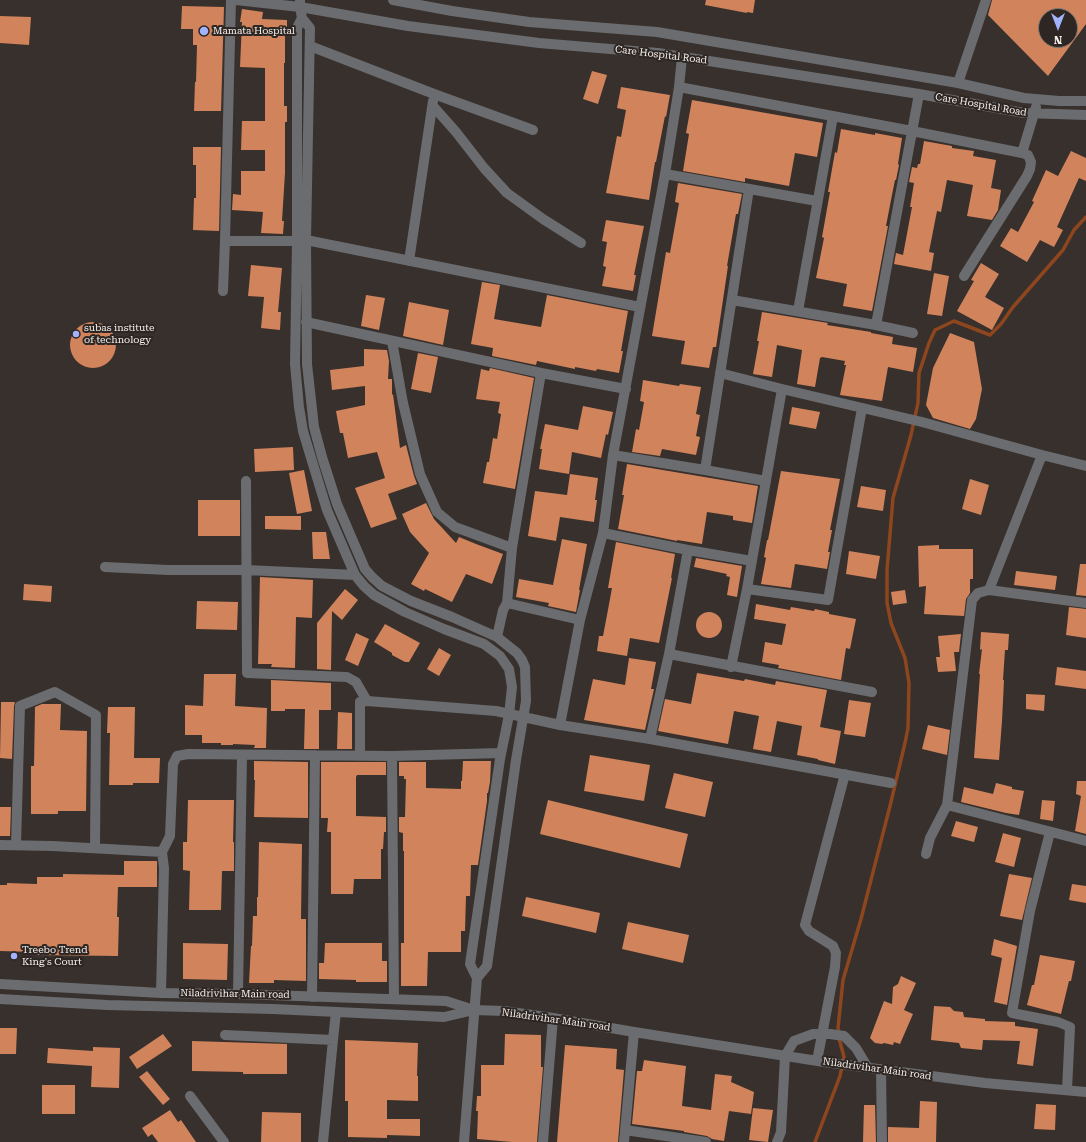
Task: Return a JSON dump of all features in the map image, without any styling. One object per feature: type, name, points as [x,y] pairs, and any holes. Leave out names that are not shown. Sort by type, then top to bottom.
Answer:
[{"type":"street","points":[[223,291],[231,0]]},
{"type":"street","name":"Care Hospital Road","points":[[236,0],[300,4],[408,26],[539,43],[658,53],[919,94],[1024,113],[1086,115]]},
{"type":"street","name":"Care Hospital Road","points":[[393,0],[452,11],[529,22],[657,32],[958,83],[1024,98],[1059,101],[1086,101]]},
{"type":"street","points":[[958,83],[986,0]]},
{"type":"street","points":[[300,4],[302,18],[310,28],[310,46],[295,364],[303,431],[327,510],[355,576],[364,586],[374,595],[405,612],[484,644],[500,656],[509,669],[512,687],[509,715],[501,753],[470,964],[476,978],[464,1142]]},
{"type":"street","points":[[302,18],[296,28],[301,241],[307,364],[314,427],[337,504],[365,569],[382,586],[410,601],[452,616],[497,637],[517,653],[525,667],[526,701],[524,717],[516,760],[487,966],[476,978]]},
{"type":"street","points":[[310,46],[434,94],[533,130]]},
{"type":"street","points":[[560,725],[580,620],[603,533],[613,455],[665,174],[679,87],[682,57]]},
{"type":"street","points":[[679,87],[912,131],[1028,155],[1031,162],[1030,169],[964,276]]},
{"type":"street","points":[[409,261],[434,94]]},
{"type":"street","points":[[876,325],[919,94]]},
{"type":"street","points":[[1022,153],[1038,99]]},
{"type":"street","points":[[433,106],[456,132],[484,168],[508,193],[543,219],[581,243]]},
{"type":"street","points":[[798,311],[833,116]]},
{"type":"street","points":[[665,174],[817,201]]},
{"type":"street","points":[[705,470],[749,189]]},
{"type":"street","points":[[225,241],[301,241],[640,307]]},
{"type":"street","points":[[732,300],[876,325],[913,333]]},
{"type":"street","points":[[306,322],[541,373],[626,389]]},
{"type":"street","points":[[392,341],[403,403],[420,474],[436,512],[455,527],[512,548]]},
{"type":"street","points":[[295,364],[307,364]]},
{"type":"street","points":[[497,637],[507,603],[512,548],[541,373]]},
{"type":"street","points":[[720,373],[922,422],[1086,466]]},
{"type":"street","points":[[732,667],[782,389]]},
{"type":"street","points":[[747,589],[828,600],[862,408]]},
{"type":"street","points":[[613,455],[766,481]]},
{"type":"street","points":[[989,590],[1042,455]]},
{"type":"street","points":[[246,481],[247,673],[347,677],[356,682],[367,701]]},
{"type":"street","points":[[603,533],[752,561]]},
{"type":"street","points":[[650,739],[670,654],[688,550]]},
{"type":"street","points":[[104,567],[168,570],[246,570],[355,576]]},
{"type":"street","points":[[926,854],[930,838],[947,805],[972,600],[978,593],[989,590],[1086,603]]},
{"type":"street","points":[[507,603],[580,620]]},
{"type":"street","points":[[670,654],[732,667],[872,692]]},
{"type":"street","points":[[16,845],[20,706],[55,692],[96,715],[95,848]]},
{"type":"street","points":[[360,756],[360,702],[367,701],[496,711],[560,725],[650,739],[891,783]]},
{"type":"street","points":[[160,993],[164,868],[162,852],[170,836],[173,764],[177,756],[188,754],[392,756],[501,753]]},
{"type":"street","points":[[238,994],[242,755]]},
{"type":"street","points":[[312,997],[315,756]]},
{"type":"street","points":[[392,756],[394,999]]},
{"type":"street","points":[[821,1061],[822,1034],[835,967],[836,953],[833,946],[808,931],[805,925],[845,774]]},
{"type":"street","points":[[947,805],[1086,841]]},
{"type":"street","points":[[1050,832],[1030,911],[1012,1013],[1058,1022],[1070,1027],[1067,1090]]},
{"type":"street","points":[[0,845],[162,852]]},
{"type":"street","name":"Niladrivihar Main road","points":[[0,984],[160,993],[446,1001],[474,1010],[553,1018],[868,1068],[986,1083],[1086,1092]]},
{"type":"street","points":[[0,999],[107,1005],[273,1009],[444,1017],[474,1010]]},
{"type":"street","points":[[324,1142],[336,1012]]},
{"type":"street","points":[[543,1142],[553,1018]]},
{"type":"street","points":[[624,1142],[634,1032]]},
{"type":"street","points":[[777,1142],[781,1132],[785,1056],[794,1041],[813,1034],[844,1036],[856,1048],[868,1068]]},
{"type":"street","points":[[225,1035],[333,1040]]},
{"type":"street","points":[[881,1069],[882,1142]]},
{"type":"street","points":[[190,1096],[224,1142]]},
{"type":"street","points":[[624,1130],[706,1142]]},
{"type":"building","points":[[706,0],[755,0],[753,13],[747,13],[705,5]]},
{"type":"building","points":[[992,0],[1086,0],[1086,24],[1078,35],[1078,8],[1038,8],[1038,48],[1068,48],[1048,76],[988,15]]},
{"type":"building","points":[[182,6],[224,7],[221,111],[194,111],[197,45],[193,45],[193,29],[181,29]]},
{"type":"building","points":[[242,9],[263,12],[262,19],[287,20],[284,63],[284,106],[287,106],[287,122],[285,122],[285,173],[282,221],[284,221],[283,234],[261,233],[263,212],[232,210],[233,194],[241,195],[241,171],[265,171],[265,150],[241,150],[242,121],[265,121],[265,68],[240,67],[242,22],[240,22]]},
{"type":"building","points":[[0,16],[31,17],[29,45],[0,43]]},
{"type":"building","points":[[592,71],[607,75],[598,104],[583,99]]},
{"type":"building","points":[[621,87],[670,95],[655,162],[649,200],[606,193],[617,136],[621,137],[626,110],[617,108]]},
{"type":"building","points":[[692,100],[823,123],[817,157],[795,153],[789,186],[745,178],[745,182],[683,171],[689,134],[686,133]]},
{"type":"building","points":[[841,129],[902,138],[899,165],[886,226],[888,226],[872,311],[843,306],[847,284],[816,278],[824,238],[822,237],[830,192],[828,192],[835,152],[837,153]]},
{"type":"building","points":[[924,141],[952,146],[952,148],[974,151],[973,156],[996,160],[991,188],[1001,190],[998,210],[992,220],[967,216],[973,185],[947,180],[941,212],[937,211],[929,252],[934,253],[931,271],[894,264],[896,253],[903,255],[912,207],[910,207],[914,183],[909,182],[912,167],[917,168],[918,164],[920,164]]},
{"type":"building","points":[[193,147],[221,147],[219,231],[193,230],[194,198],[196,198],[196,165],[193,165]]},
{"type":"building","points":[[1071,151],[1086,158],[1086,181],[1079,178],[1057,227],[1063,230],[1054,247],[1040,240],[1027,262],[1000,246],[1011,228],[1018,232],[1034,202],[1032,201],[1046,170],[1058,176]]},
{"type":"building","points":[[678,183],[742,194],[738,214],[736,214],[727,266],[716,347],[713,347],[709,368],[681,364],[685,341],[652,336],[666,252],[670,253],[679,203],[675,202]]},
{"type":"building","points":[[606,220],[644,226],[634,275],[636,275],[633,291],[602,286],[606,267],[603,266],[607,242],[602,241]]},
{"type":"building","points":[[981,263],[999,274],[985,297],[1004,308],[992,330],[957,311],[974,281],[971,280]]},
{"type":"building","points":[[251,265],[282,268],[278,312],[281,312],[280,330],[261,328],[264,297],[248,296]]},
{"type":"building","points":[[934,273],[949,276],[942,316],[927,314]]},
{"type":"building","points":[[482,282],[500,285],[494,319],[541,327],[547,295],[628,311],[619,373],[575,367],[575,369],[537,361],[536,365],[492,356],[493,348],[471,344]]},
{"type":"building","points":[[366,295],[385,298],[379,330],[361,326]]},
{"type":"building","points":[[409,302],[449,310],[443,345],[403,336]]},
{"type":"building","points":[[762,312],[828,323],[827,325],[893,337],[892,344],[917,348],[913,372],[888,367],[882,401],[840,395],[846,365],[844,365],[845,361],[822,357],[820,358],[815,387],[797,384],[802,350],[777,345],[772,377],[753,374]]},
{"type":"building","points":[[89,322],[97,322],[106,326],[112,332],[116,345],[112,358],[106,364],[97,368],[89,368],[80,364],[74,358],[70,349],[70,341],[74,332],[80,326]]},
{"type":"building","points":[[950,333],[974,342],[982,389],[976,419],[970,429],[933,418],[926,405],[933,368]]},
{"type":"building","points":[[364,349],[387,350],[389,361],[388,379],[392,379],[392,395],[393,394],[400,448],[406,445],[417,484],[388,494],[397,519],[371,528],[355,488],[385,478],[377,452],[348,458],[343,433],[340,433],[336,411],[365,405],[365,386],[332,390],[330,370],[364,366]]},
{"type":"building","points":[[418,353],[438,357],[431,393],[411,389]]},
{"type":"building","points":[[490,368],[534,378],[515,489],[483,483],[487,462],[489,462],[493,438],[497,439],[501,414],[498,413],[500,402],[476,399],[481,369],[489,371]]},
{"type":"building","points":[[643,380],[679,386],[680,384],[701,387],[696,414],[700,415],[696,436],[700,437],[696,455],[662,449],[660,456],[632,452],[636,429],[639,430],[644,402],[640,401]]},
{"type":"building","points":[[583,406],[613,412],[608,435],[606,434],[601,458],[572,452],[569,474],[539,469],[542,449],[540,449],[545,424],[578,430]]},
{"type":"building","points":[[792,407],[820,412],[816,429],[789,424]]},
{"type":"building","points":[[293,447],[294,470],[255,472],[254,449]]},
{"type":"building","points":[[627,464],[758,486],[752,523],[733,520],[733,516],[707,512],[702,544],[677,541],[618,529],[624,495],[622,495]]},
{"type":"building","points":[[304,470],[312,511],[297,514],[289,473]]},
{"type":"building","points":[[781,471],[840,479],[830,530],[832,530],[827,569],[795,564],[791,588],[761,584],[766,558],[764,557],[767,540]]},
{"type":"building","points":[[570,474],[598,478],[594,522],[560,517],[556,541],[528,536],[535,491],[567,495]]},
{"type":"building","points":[[970,479],[989,485],[981,515],[962,509]]},
{"type":"building","points":[[861,486],[886,490],[883,511],[857,507]]},
{"type":"building","points":[[198,500],[240,500],[240,536],[198,536]]},
{"type":"building","points":[[426,503],[434,519],[456,543],[459,537],[503,554],[492,584],[466,574],[452,602],[411,584],[429,553],[410,532],[402,514]]},
{"type":"building","points":[[265,516],[301,516],[301,530],[265,529]]},
{"type":"building","points":[[312,532],[326,532],[330,559],[313,559]]},
{"type":"building","points":[[562,539],[587,544],[576,612],[548,606],[549,603],[516,597],[519,579],[553,585]]},
{"type":"building","points":[[616,542],[675,554],[672,578],[659,643],[630,638],[627,656],[597,651],[599,636],[603,636],[612,588],[608,588]]},
{"type":"building","points":[[939,545],[939,549],[973,549],[973,579],[970,579],[970,593],[966,599],[964,616],[924,614],[926,586],[919,587],[918,546]]},
{"type":"building","points":[[849,551],[880,556],[876,579],[846,574]]},
{"type":"building","points":[[696,558],[742,566],[737,597],[727,595],[730,577],[726,576],[727,574],[694,567]]},
{"type":"building","points":[[1080,564],[1086,564],[1086,596],[1076,595]]},
{"type":"building","points":[[1016,571],[1057,576],[1055,590],[1014,585]]},
{"type":"building","points":[[260,577],[313,580],[312,618],[296,617],[295,668],[271,667],[272,664],[258,664]]},
{"type":"building","points":[[24,584],[52,586],[51,602],[23,600]]},
{"type":"building","points":[[345,589],[358,600],[342,620],[332,611],[331,670],[317,669],[317,623]]},
{"type":"building","points":[[905,590],[907,603],[893,605],[891,592]]},
{"type":"building","points":[[197,601],[238,602],[237,630],[196,629]]},
{"type":"building","points":[[756,604],[790,610],[791,607],[814,611],[815,609],[829,612],[829,614],[856,619],[850,649],[846,648],[841,680],[778,668],[779,665],[762,662],[765,642],[782,645],[786,624],[754,619]]},
{"type":"building","points":[[1069,607],[1086,609],[1086,638],[1066,635]]},
{"type":"building","points":[[709,612],[718,616],[722,625],[718,634],[709,638],[700,634],[696,625],[700,616]]},
{"type":"building","points":[[385,624],[420,643],[409,662],[405,662],[392,655],[392,653],[374,642]]},
{"type":"building","points":[[981,632],[1009,634],[1008,650],[1005,650],[999,760],[974,758],[982,649],[980,650]]},
{"type":"building","points":[[356,633],[369,639],[358,666],[345,660]]},
{"type":"building","points":[[961,634],[959,652],[954,652],[956,671],[938,672],[936,657],[940,657],[938,636]]},
{"type":"building","points":[[439,648],[451,655],[439,676],[427,669]]},
{"type":"building","points":[[629,658],[656,662],[651,689],[654,689],[645,730],[584,720],[593,679],[625,685]]},
{"type":"building","points":[[1057,667],[1086,671],[1086,689],[1055,685]]},
{"type":"building","points":[[697,673],[744,681],[745,679],[775,685],[776,681],[827,690],[820,727],[841,731],[835,764],[797,755],[802,726],[777,721],[771,752],[753,749],[759,716],[734,711],[728,744],[658,731],[665,699],[691,704]]},
{"type":"building","points":[[204,674],[236,674],[235,706],[267,708],[266,748],[254,748],[255,745],[221,745],[221,743],[202,743],[202,735],[185,735],[185,705],[203,706]]},
{"type":"building","points":[[271,680],[331,683],[331,710],[319,710],[319,749],[304,749],[305,709],[271,711]]},
{"type":"building","points":[[1026,694],[1045,695],[1044,711],[1026,709]]},
{"type":"building","points":[[849,700],[871,703],[865,737],[844,734]]},
{"type":"building","points":[[1,702],[15,702],[12,759],[0,758]]},
{"type":"building","points":[[42,704],[61,704],[60,730],[87,731],[86,811],[58,811],[58,814],[31,814],[31,766],[34,766],[35,707]]},
{"type":"building","points":[[108,707],[135,707],[134,758],[160,758],[159,783],[109,785],[110,733],[107,733]]},
{"type":"building","points":[[338,712],[352,713],[352,749],[337,749]]},
{"type":"building","points":[[928,725],[950,730],[947,755],[922,749]]},
{"type":"building","points":[[590,755],[650,765],[644,801],[584,791]]},
{"type":"building","points":[[254,761],[308,762],[308,818],[254,817]]},
{"type":"building","points":[[463,761],[491,761],[490,782],[487,793],[478,865],[471,865],[470,896],[466,896],[465,931],[461,931],[461,952],[428,952],[427,986],[401,986],[401,943],[404,943],[404,851],[403,833],[399,832],[399,817],[405,817],[406,779],[404,779],[404,776],[399,776],[399,762],[426,762],[426,788],[461,789]]},
{"type":"building","points":[[321,762],[386,762],[386,775],[357,775],[356,777],[356,816],[386,817],[386,832],[384,832],[383,849],[381,849],[381,879],[354,879],[353,894],[331,894],[331,832],[327,832],[328,818],[321,818]]},
{"type":"building","points":[[674,773],[713,782],[705,817],[665,808]]},
{"type":"building","points":[[1077,781],[1086,781],[1086,834],[1075,831],[1081,796],[1076,794]]},
{"type":"building","points":[[996,783],[1012,787],[1012,789],[1024,791],[1019,815],[961,802],[964,787],[993,794]]},
{"type":"building","points":[[188,800],[234,800],[234,871],[222,871],[221,910],[189,910],[190,871],[183,870],[183,842],[187,842]]},
{"type":"building","points":[[548,800],[688,834],[680,868],[540,834]]},
{"type":"building","points":[[1042,800],[1055,801],[1053,821],[1040,819]]},
{"type":"building","points":[[0,807],[11,807],[10,836],[0,836]]},
{"type":"building","points":[[956,821],[978,827],[974,842],[951,836]]},
{"type":"building","points":[[1003,833],[1021,838],[1014,867],[995,862]]},
{"type":"building","points":[[259,842],[302,844],[301,919],[306,919],[306,981],[274,980],[274,983],[249,983],[253,916],[257,916]]},
{"type":"building","points":[[124,861],[157,861],[157,887],[118,887],[118,956],[34,955],[34,952],[0,951],[0,885],[7,885],[7,883],[37,884],[37,877],[63,877],[63,874],[124,875]]},
{"type":"building","points":[[1009,874],[1032,878],[1022,920],[1000,916]]},
{"type":"building","points":[[1072,884],[1086,886],[1086,903],[1069,900]]},
{"type":"building","points":[[526,897],[600,913],[596,933],[522,916]]},
{"type":"building","points":[[628,922],[689,935],[683,963],[622,949]]},
{"type":"building","points":[[994,939],[1017,946],[1007,1005],[994,1002],[1002,958],[991,955]]},
{"type":"building","points":[[183,943],[228,944],[227,980],[183,979]]},
{"type":"building","points":[[325,943],[382,943],[382,961],[387,961],[387,982],[356,982],[356,980],[319,979],[319,963],[324,963]]},
{"type":"building","points":[[1040,955],[1075,961],[1071,981],[1069,981],[1061,1014],[1027,1005],[1032,985],[1034,985]]},
{"type":"building","points":[[901,976],[916,983],[904,1010],[913,1014],[900,1044],[894,1042],[893,1045],[875,1043],[870,1038],[884,1001],[892,1004],[893,987],[898,984]]},
{"type":"building","points":[[934,1006],[950,1007],[954,1011],[963,1012],[964,1017],[985,1019],[985,1021],[1015,1022],[1015,1026],[1038,1029],[1033,1066],[1017,1064],[1020,1041],[983,1040],[982,1050],[961,1048],[959,1043],[931,1040]]},
{"type":"building","points":[[0,1028],[17,1028],[16,1054],[0,1054]]},
{"type":"building","points":[[163,1034],[172,1046],[137,1069],[129,1057]]},
{"type":"building","points":[[505,1034],[541,1035],[541,1067],[543,1067],[537,1142],[512,1142],[477,1139],[478,1111],[476,1111],[477,1096],[481,1096],[481,1065],[504,1065]]},
{"type":"building","points":[[345,1040],[418,1043],[418,1101],[387,1100],[387,1119],[420,1119],[420,1136],[387,1135],[387,1138],[348,1137],[348,1101],[345,1101]]},
{"type":"building","points":[[192,1041],[287,1044],[287,1074],[243,1074],[243,1072],[192,1071]]},
{"type":"building","points":[[565,1045],[617,1049],[616,1069],[624,1070],[618,1142],[557,1142]]},
{"type":"building","points":[[93,1047],[120,1048],[119,1088],[91,1087],[92,1066],[47,1063],[48,1048],[93,1051]]},
{"type":"building","points":[[644,1060],[686,1066],[682,1106],[711,1110],[715,1074],[732,1076],[731,1082],[754,1092],[751,1114],[729,1111],[724,1141],[684,1131],[632,1124],[637,1071],[642,1071]]},
{"type":"building","points":[[147,1071],[170,1099],[163,1105],[139,1077]]},
{"type":"building","points":[[42,1085],[75,1085],[75,1114],[42,1114]]},
{"type":"building","points":[[920,1101],[937,1102],[936,1142],[888,1142],[888,1127],[919,1128]]},
{"type":"building","points":[[1036,1104],[1056,1105],[1055,1130],[1034,1129]]},
{"type":"building","points":[[864,1105],[875,1105],[876,1142],[863,1142]]},
{"type":"building","points":[[753,1108],[773,1110],[768,1142],[749,1140]]},
{"type":"building","points":[[170,1110],[178,1122],[181,1120],[196,1142],[158,1142],[152,1134],[148,1137],[142,1128]]},
{"type":"building","points":[[262,1112],[301,1113],[301,1142],[261,1142]]},
{"type":"waterway","points":[[815,1142],[840,1076],[844,1057],[838,1028],[843,980],[861,919],[908,728],[909,683],[905,658],[891,623],[887,603],[887,570],[893,498],[911,435],[918,403],[919,373],[935,330],[954,321],[990,335],[1063,250],[1074,230],[1086,217]]},
{"type":"place","name":"Mamata Hospital","points":[[204,31]]},
{"type":"place","name":"subas institute of technology","points":[[76,334]]},
{"type":"place","name":"Treebo Trend King's Court","points":[[14,956]]}]
